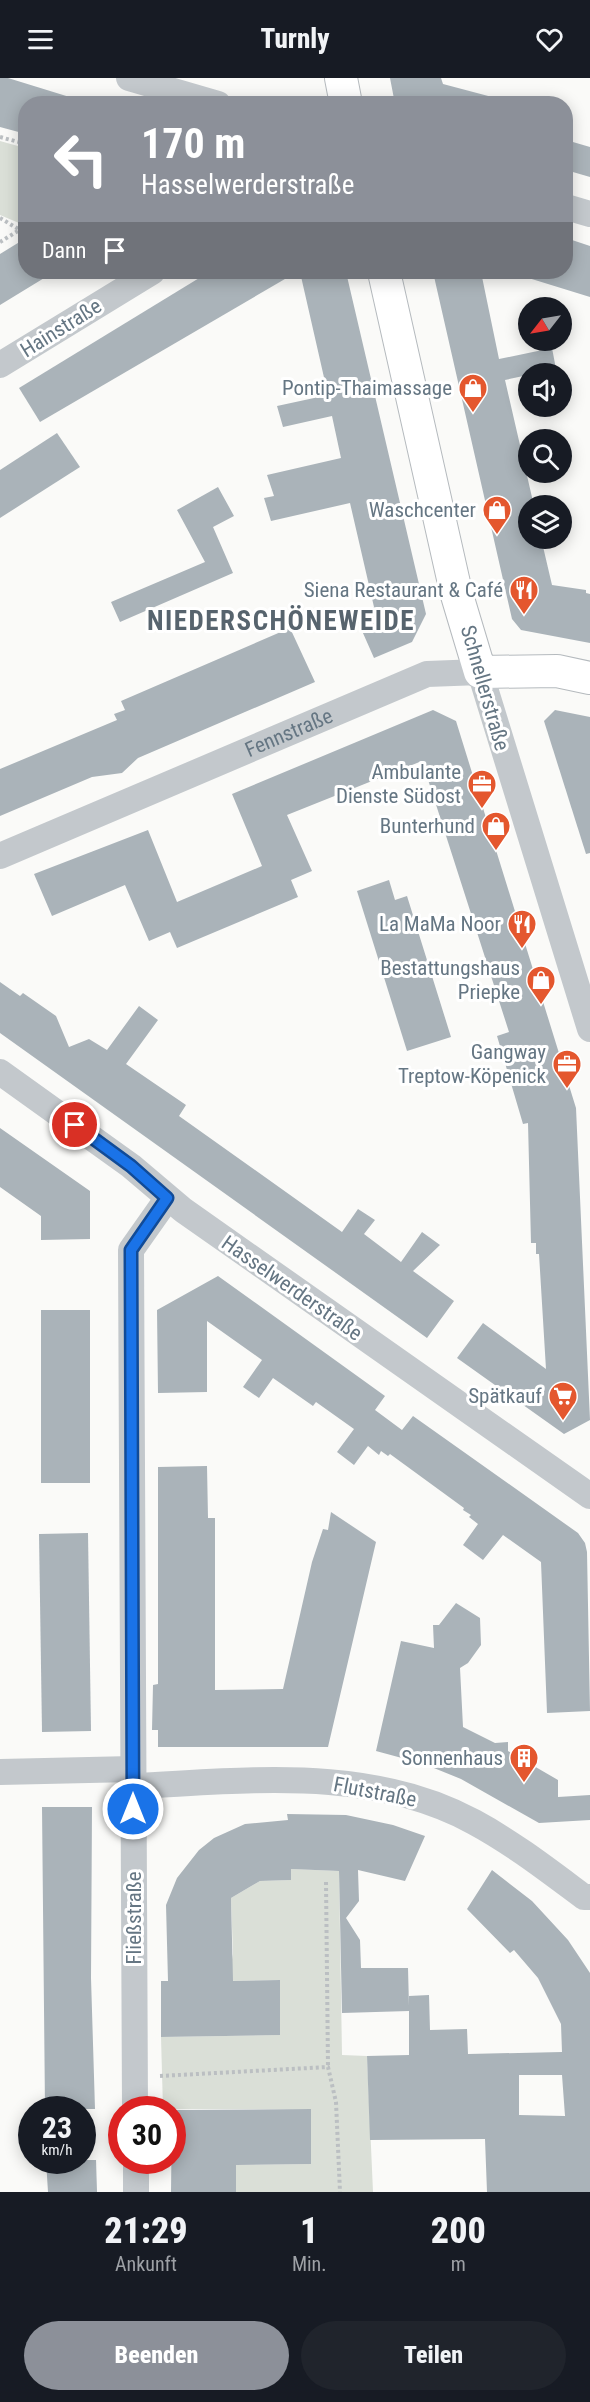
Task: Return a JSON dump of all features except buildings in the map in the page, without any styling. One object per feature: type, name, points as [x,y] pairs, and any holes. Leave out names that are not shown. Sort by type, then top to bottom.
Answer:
[{"type":"main road","points":[[341,78],[344,96]]},
{"type":"main road","name":"Schnellerstraße","points":[[386,279],[456,592],[480,672]]},
{"type":"main road","name":"Fennstraße","points":[[480,672],[556,671],[590,678]]},
{"type":"street","points":[[129,78],[191,96]]},
{"type":"street","points":[[573,209],[590,214]]},
{"type":"street","name":"Hainstraße","points":[[0,365],[141,279]]},
{"type":"street","name":"Fennstraße","points":[[0,856],[427,674],[480,672]]},
{"type":"street","name":"Schnellerstraße","points":[[480,672],[590,1029]]},
{"type":"street","name":"Hasselwerderstraße","points":[[0,1072],[131,1166],[167,1198],[590,1496]]},
{"type":"street","name":"Fließstraße","points":[[135,2096],[131,1250],[167,1198]]},
{"type":"street","name":"Flutstraße","points":[[0,1772],[133,1778],[290,1780],[356,1784],[405,1794],[476,1822],[584,1897],[590,1897]]},
{"type":"street","points":[[136,2174],[136,2192]]},
{"type":"path","points":[[0,137],[18,142]]},
{"type":"path","points":[[0,218],[18,229]]},
{"type":"path","points":[[0,242],[18,231]]},
{"type":"path","points":[[326,1882],[328,2067],[336,2102],[340,2192]]},
{"type":"path","points":[[135,2075],[328,2067]]},
{"type":"shaded area","points":[[0,141],[18,146],[18,223],[0,215]]},
{"type":"shaded area","points":[[291,1869],[339,1871],[342,2055],[367,2056],[373,2192],[236,2192],[226,2165],[311,2164],[311,2109],[186,2109],[186,2096],[163,2096],[161,2037],[280,2035],[280,1980],[228,1981],[233,1954],[231,1898],[260,1881],[291,1880]]},
{"type":"place","name":"Pontip-Thaimassage","points":[[473,414]]},
{"type":"place","name":"Waschcenter","points":[[497,536]]},
{"type":"place","name":"Siena Restaurant & Café","points":[[524,616]]},
{"type":"place","name":"Ambulante Dienste Südost","points":[[482,810]]},
{"type":"place","name":"Bunterhund","points":[[496,852]]},
{"type":"place","name":"La MaMa Noor","points":[[522,950]]},
{"type":"place","name":"Bestattungshaus Priepke","points":[[541,1006]]},
{"type":"place","name":"Gangway Treptow-Köpenick","points":[[567,1090]]},
{"type":"place","name":"Spätkauf","points":[[563,1422]]},
{"type":"place","name":"Sonnenhaus","points":[[524,1784]]},
{"type":"district","name":"NIEDERSCHÖNEWEIDE","points":[[281,621]]},
{"type":"route","points":[[75,1125],[131,1166],[167,1198],[131,1250],[133,1809]]}]
